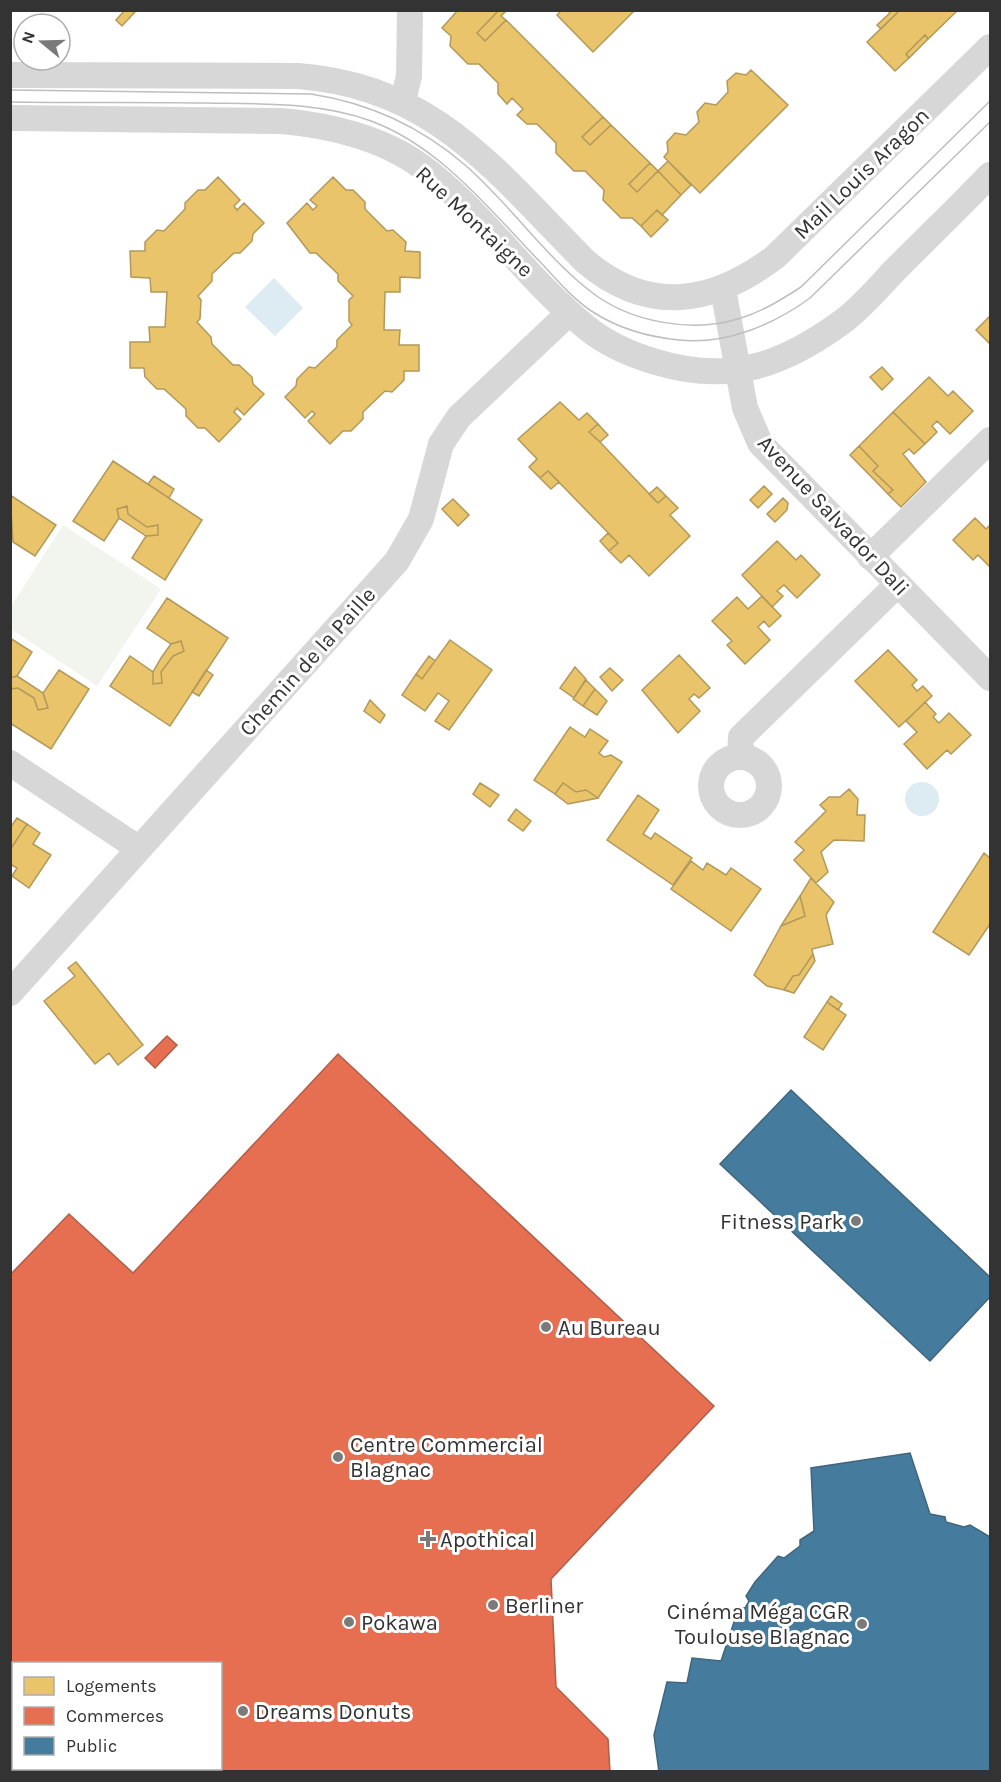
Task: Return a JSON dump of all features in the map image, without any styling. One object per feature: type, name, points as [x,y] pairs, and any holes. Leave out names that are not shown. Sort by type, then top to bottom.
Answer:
[{"type":"street","points":[[403,101],[409,76],[410,10]]},
{"type":"street","name":"Mail Louis Aragon","points":[[723,289],[753,274],[775,257],[990,47]]},
{"type":"street","name":"Rue Montaigne","points":[[10,75],[310,77],[353,84],[403,101],[441,124],[470,147],[586,262],[627,288],[665,297],[693,296],[723,289]]},
{"type":"street","name":"Rue Montaigne","points":[[10,118],[281,121],[315,125],[366,140],[397,152],[422,167],[485,224],[569,313],[598,336],[638,357],[684,370],[738,372]]},
{"type":"street","points":[[738,372],[780,357],[844,321],[990,175]]},
{"type":"street","name":"Avenue Salvador Dali","points":[[723,289],[745,408],[760,443],[990,678]]},
{"type":"street","name":"Chemin de la Paille","points":[[10,993],[98,898],[138,848],[398,561],[421,519],[441,444],[459,417],[569,313]]},
{"type":"street","points":[[870,557],[990,440]]},
{"type":"street","points":[[740,757],[741,737],[898,584]]},
{"type":"street","points":[[10,763],[138,848]]},
{"type":"shaded area","points":[[274,278],[303,308],[275,336],[245,307]]},
{"type":"shaded area","points":[[63,525],[161,589],[97,686],[11,629],[11,606]]},
{"type":"shaded area","points":[[922,782],[934,787],[939,799],[934,811],[922,816],[910,811],[905,799],[910,787]]},
{"type":"building: Logements","points":[[125,10],[135,12],[122,26],[116,20]]},
{"type":"building: Logements","points":[[458,10],[499,10],[477,33],[485,41],[506,20],[603,117],[582,137],[590,145],[611,125],[650,163],[629,184],[637,192],[658,171],[681,195],[662,215],[657,210],[641,226],[632,218],[621,218],[603,200],[604,190],[585,171],[574,171],[556,153],[556,143],[537,124],[527,124],[517,115],[523,109],[512,98],[507,104],[498,94],[498,83],[479,64],[468,64],[450,46],[451,36],[442,28]]},
{"type":"building: Logements","points":[[499,10],[507,10],[501,16],[506,20],[485,41],[477,33]]},
{"type":"building: Logements","points":[[562,10],[635,10],[593,52],[557,15]]},
{"type":"building: Logements","points":[[887,10],[900,10],[881,29],[877,25],[890,13]]},
{"type":"building: Logements","points":[[900,10],[957,11],[928,39],[925,35],[906,54],[909,58],[895,71],[867,42]]},
{"type":"building: Logements","points":[[925,35],[928,39],[909,58],[906,54]]},
{"type":"building: Logements","points":[[751,70],[788,105],[700,193],[664,157],[668,152],[667,142],[675,133],[686,135],[699,122],[697,112],[705,103],[716,105],[728,92],[727,81],[736,73],[746,75]]},
{"type":"building: Logements","points":[[603,117],[611,125],[590,145],[582,137]]},
{"type":"building: Logements","points":[[668,161],[691,185],[681,195],[658,171]]},
{"type":"building: Logements","points":[[650,163],[658,171],[637,192],[629,184]]},
{"type":"building: Logements","points":[[218,177],[240,200],[234,206],[237,210],[244,203],[264,223],[253,234],[252,241],[240,253],[234,253],[212,274],[212,281],[198,296],[201,300],[200,319],[197,322],[211,337],[212,344],[233,365],[239,365],[252,377],[253,384],[264,394],[244,415],[237,408],[234,412],[241,419],[219,442],[205,428],[198,428],[186,416],[186,409],[164,389],[157,389],[145,377],[144,368],[130,368],[130,342],[150,342],[149,327],[165,327],[167,292],[151,292],[150,278],[131,277],[130,251],[145,251],[145,242],[157,230],[164,231],[185,209],[185,203],[198,190],[205,190]]},
{"type":"building: Logements","points":[[333,177],[346,190],[353,190],[365,202],[365,209],[387,231],[393,230],[406,242],[405,251],[420,252],[420,278],[400,277],[400,292],[385,292],[384,330],[400,330],[399,345],[419,345],[419,371],[404,371],[404,380],[392,392],[385,391],[363,412],[363,419],[351,431],[343,431],[330,444],[308,421],[315,414],[312,411],[305,418],[285,397],[296,386],[297,379],[309,367],[315,368],[337,347],[337,340],[352,325],[349,321],[349,300],[353,296],[338,281],[338,274],[316,253],[310,253],[287,223],[307,203],[313,210],[317,206],[310,200]]},
{"type":"building: Logements","points":[[657,210],[668,220],[651,237],[641,226]]},
{"type":"building: Logements","points":[[990,316],[990,344],[976,330]]},
{"type":"building: Logements","points":[[882,367],[893,379],[882,390],[870,377]]},
{"type":"building: Logements","points":[[929,377],[948,396],[953,391],[973,411],[950,434],[937,421],[932,426],[937,432],[925,444],[893,412]]},
{"type":"building: Logements","points":[[560,402],[579,420],[587,413],[598,424],[589,432],[658,503],[666,496],[678,508],[670,515],[690,536],[649,576],[629,555],[621,563],[609,551],[618,543],[548,471],[540,478],[529,467],[537,459],[518,439]]},
{"type":"building: Logements","points":[[893,412],[925,444],[914,454],[909,449],[903,454],[926,482],[901,507],[888,494],[893,490],[873,471],[878,466],[859,446]]},
{"type":"building: Logements","points":[[598,424],[608,435],[600,442],[589,432]]},
{"type":"building: Logements","points":[[859,446],[878,466],[873,471],[893,490],[888,494],[850,455]]},
{"type":"building: Logements","points":[[113,461],[202,520],[165,580],[132,558],[146,536],[158,535],[158,525],[147,527],[128,514],[127,506],[117,509],[119,518],[104,541],[73,521]]},
{"type":"building: Logements","points":[[548,471],[559,482],[551,489],[540,478]]},
{"type":"building: Logements","points":[[154,476],[174,489],[169,498],[148,484]]},
{"type":"building: Logements","points":[[764,486],[772,494],[758,508],[750,500]]},
{"type":"building: Logements","points":[[657,487],[666,496],[658,503],[649,494]]},
{"type":"building: Logements","points":[[10,495],[56,525],[35,556],[13,542]]},
{"type":"building: Logements","points":[[783,498],[788,503],[787,510],[775,522],[767,514]]},
{"type":"building: Logements","points":[[453,499],[469,515],[458,526],[442,509]]},
{"type":"building: Logements","points":[[127,506],[128,514],[147,527],[158,525],[158,535],[146,536],[119,518],[117,509]]},
{"type":"building: Logements","points":[[975,518],[986,529],[990,525],[990,567],[978,555],[973,560],[953,540]]},
{"type":"building: Logements","points":[[608,533],[618,543],[609,551],[600,541]]},
{"type":"building: Logements","points":[[777,541],[796,560],[801,555],[820,575],[797,598],[784,585],[777,591],[783,596],[772,607],[742,575]]},
{"type":"building: Logements","points":[[762,596],[781,616],[769,627],[764,621],[758,627],[770,640],[745,664],[727,645],[732,641],[712,621],[737,597],[748,609]]},
{"type":"building: Logements","points":[[167,598],[228,638],[170,726],[110,686],[130,656],[153,672],[153,684],[162,683],[161,672],[173,656],[184,651],[181,641],[171,644],[147,628]]},
{"type":"building: Logements","points":[[10,638],[32,652],[17,676],[10,678]]},
{"type":"building: Logements","points":[[450,640],[492,670],[449,730],[435,721],[449,701],[438,693],[425,711],[402,695],[416,674],[422,679]]},
{"type":"building: Logements","points":[[181,641],[184,651],[173,656],[161,672],[162,683],[153,684],[153,672],[161,658],[171,644]]},
{"type":"building: Logements","points":[[888,650],[917,680],[912,685],[917,691],[923,686],[932,696],[899,727],[855,681]]},
{"type":"building: Logements","points":[[679,655],[710,688],[699,698],[694,694],[689,699],[700,711],[678,733],[642,690]]},
{"type":"building: Logements","points":[[429,656],[435,661],[422,679],[416,674]]},
{"type":"building: Logements","points":[[575,667],[586,679],[574,698],[560,688]]},
{"type":"building: Logements","points":[[610,668],[623,680],[612,691],[600,677]]},
{"type":"building: Logements","points":[[59,670],[89,689],[51,749],[10,723],[10,689],[18,688],[34,698],[38,710],[48,708],[43,693]]},
{"type":"building: Logements","points":[[206,670],[213,675],[199,696],[192,692]]},
{"type":"building: Logements","points":[[17,676],[43,693],[48,708],[38,710],[34,698],[18,688],[10,689],[10,678]]},
{"type":"building: Logements","points":[[586,680],[595,689],[583,706],[573,699]]},
{"type":"building: Logements","points":[[595,689],[607,701],[597,715],[583,706]]},
{"type":"building: Logements","points":[[370,700],[385,715],[380,723],[364,711]]},
{"type":"building: Logements","points":[[925,702],[936,714],[933,717],[939,723],[949,713],[971,735],[951,754],[947,750],[927,769],[904,744],[917,732],[906,721]]},
{"type":"building: Logements","points":[[570,727],[585,737],[590,729],[608,741],[599,753],[604,757],[611,755],[622,762],[598,798],[586,790],[576,792],[563,783],[555,794],[534,780]]},
{"type":"building: Logements","points":[[480,783],[499,795],[490,807],[473,794]]},
{"type":"building: Logements","points":[[563,783],[576,792],[586,790],[598,798],[568,804],[555,794]]},
{"type":"building: Logements","points":[[849,789],[858,799],[857,815],[865,815],[864,841],[834,840],[821,852],[828,872],[816,883],[794,860],[804,850],[795,842],[826,811],[820,805],[829,797],[840,797]]},
{"type":"building: Logements","points":[[638,795],[659,810],[643,834],[651,839],[655,833],[692,858],[673,885],[607,840]]},
{"type":"building: Logements","points":[[516,809],[531,821],[523,831],[508,820]]},
{"type":"building: Logements","points":[[17,818],[27,824],[10,850],[10,828]]},
{"type":"building: Logements","points":[[27,824],[40,833],[33,844],[51,855],[29,888],[12,876],[17,868],[10,864],[10,850]]},
{"type":"building: Logements","points":[[984,853],[990,858],[990,924],[969,955],[933,932]]},
{"type":"building: Logements","points":[[691,861],[703,870],[707,863],[726,875],[731,868],[761,889],[731,931],[671,889]]},
{"type":"building: Logements","points":[[811,878],[834,902],[826,915],[833,944],[812,949],[813,954],[799,975],[793,976],[784,990],[767,986],[754,975],[781,926],[805,916],[800,896]]},
{"type":"building: Logements","points":[[800,896],[805,916],[781,926]]},
{"type":"building: Logements","points":[[813,954],[815,961],[794,993],[784,990],[793,976],[799,975]]},
{"type":"building: Logements","points":[[76,962],[143,1045],[118,1065],[109,1053],[95,1064],[44,1001],[75,976],[68,968]]},
{"type":"building: Logements","points":[[831,996],[842,1004],[838,1010],[827,1002]]},
{"type":"building: Logements","points":[[827,1002],[846,1015],[823,1050],[804,1037]]},
{"type":"building: Commerces","points":[[167,1036],[177,1045],[155,1068],[145,1058]]},
{"type":"building: Commerces","name":"Centre Commercial Blagnac","points":[[338,1054],[714,1406],[551,1579],[556,1687],[608,1739],[610,1772],[10,1772],[10,1275],[69,1214],[133,1273]]},
{"type":"building: Public","name":"Fitness Park","points":[[791,1090],[990,1277],[990,1297],[930,1361],[720,1164]]},
{"type":"building: Public","name":"Cinéma Méga CGR Toulouse Blagnac","points":[[910,1453],[930,1514],[945,1517],[946,1522],[964,1527],[970,1525],[990,1537],[990,1772],[659,1772],[654,1735],[667,1682],[687,1683],[692,1658],[721,1661],[739,1607],[745,1608],[749,1601],[746,1596],[755,1582],[778,1556],[784,1558],[800,1546],[800,1540],[814,1531],[811,1468]]},
{"type":"tram line","points":[[10,90],[311,94],[353,103],[393,118],[448,151],[481,180],[573,277],[606,302],[642,317],[682,325],[722,323],[741,318],[772,305],[801,287],[990,101]]},
{"type":"tram line","points":[[10,102],[269,104],[331,110],[371,121],[421,147],[443,165],[486,204],[579,302],[593,312],[624,328],[645,334],[668,339],[697,341],[748,331],[781,317],[810,298],[990,122]]},
{"type":"place","name":"Fitness Park","points":[[856,1221]]},
{"type":"place","name":"Au Bureau","points":[[546,1327]]},
{"type":"place","name":"Centre Commercial Blagnac","points":[[338,1457]]},
{"type":"place","name":"Apothical","points":[[428,1539]]},
{"type":"place","name":"Berliner","points":[[493,1605]]},
{"type":"place","name":"Pokawa","points":[[349,1622]]},
{"type":"place","name":"Cinéma Méga CGR Toulouse Blagnac","points":[[862,1624]]},
{"type":"place","name":"Dreams Donuts","points":[[243,1711]]}]
